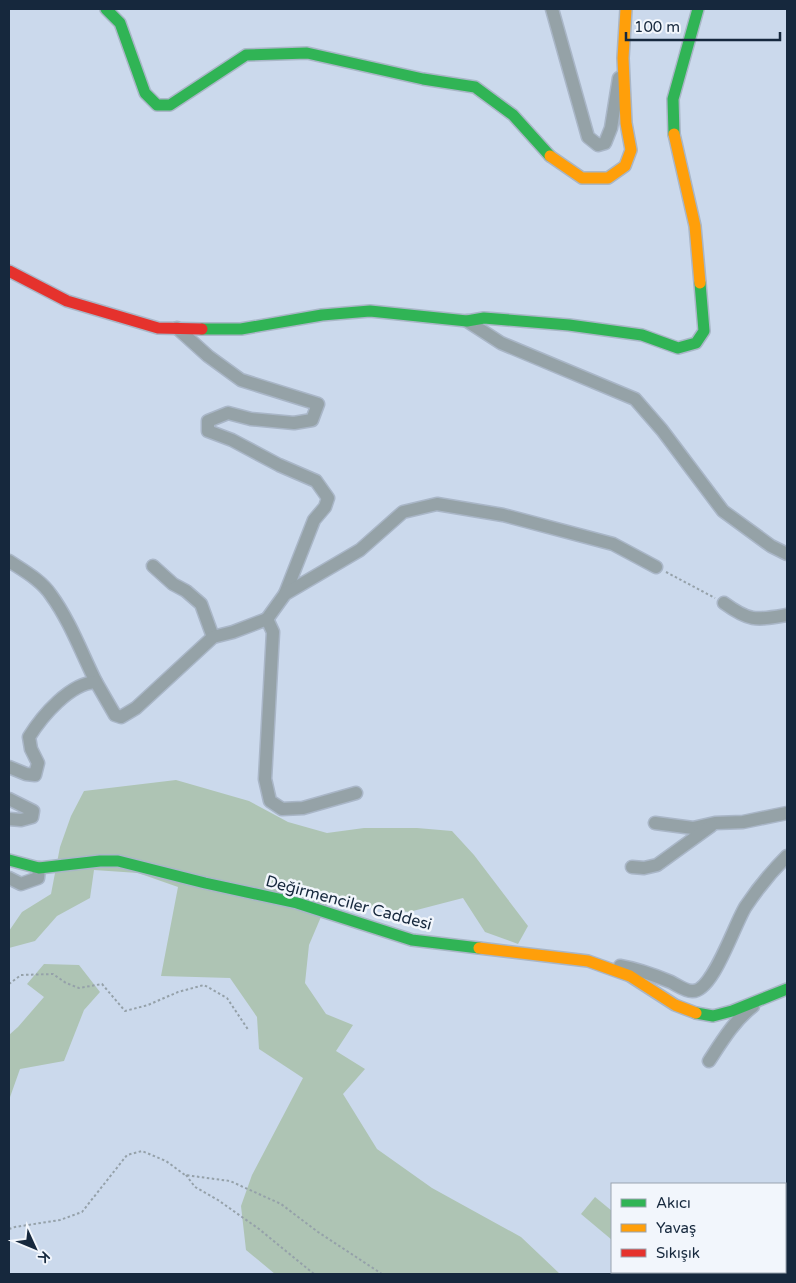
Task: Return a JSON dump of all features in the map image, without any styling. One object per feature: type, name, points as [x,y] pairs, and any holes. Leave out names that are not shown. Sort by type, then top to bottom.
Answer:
[{"type":"street","points":[[106,9],[120,23],[146,94],[157,105],[170,105],[246,55],[307,53],[423,79],[475,87],[513,115],[552,158],[582,178],[608,178],[625,166],[631,150],[626,123],[623,58],[626,9]]},
{"type":"street","points":[[552,9],[588,137],[598,145],[605,143],[611,128],[623,58]]},
{"type":"street","points":[[9,271],[67,301],[158,328],[242,329],[322,315],[370,311],[467,321],[484,318],[569,324],[642,336],[678,348],[696,342],[704,330],[695,226],[674,133],[673,99],[698,9]]},
{"type":"street","points":[[467,321],[501,343],[635,399],[662,430],[723,511],[771,546],[787,554]]},
{"type":"street","points":[[9,561],[34,577],[51,594],[96,682],[115,714],[121,717],[136,708],[213,637],[267,620],[285,594],[314,520],[325,507],[328,498],[316,481],[279,465],[232,440],[208,431],[208,421],[228,413],[260,420],[294,423],[308,422],[312,420],[318,404],[241,380],[208,356],[177,328]]},
{"type":"street","points":[[285,594],[360,550],[403,512],[437,504],[503,515],[613,544],[656,567]]},
{"type":"street","points":[[153,566],[173,584],[186,590],[201,604],[213,637]]},
{"type":"street","points":[[724,602],[741,615],[762,619],[787,615]]},
{"type":"street","points":[[267,620],[273,632],[265,779],[270,801],[282,809],[303,808],[356,793]]},
{"type":"street","points":[[9,766],[26,774],[35,775],[38,763],[31,749],[29,737],[33,730],[65,696],[88,682],[96,682]]},
{"type":"street","points":[[9,798],[33,810],[32,817],[21,820],[9,819]]},
{"type":"street","points":[[655,823],[693,828],[715,823],[744,822],[787,813]]},
{"type":"street","points":[[632,867],[644,868],[657,865],[715,823]]},
{"type":"street","points":[[588,961],[637,970],[672,982],[690,992],[698,991],[727,949],[744,909],[768,875],[787,856]]},
{"type":"street","name":"Değirmenciler Caddesi","points":[[9,860],[39,868],[100,861],[118,862],[297,903],[412,940],[588,961],[630,976],[675,1005],[696,1013],[714,1016],[732,1011],[787,989]]},
{"type":"street","points":[[9,878],[21,884],[38,878],[39,868]]},
{"type":"street","points":[[709,1061],[742,1015],[763,999]]},
{"type":"path","points":[[656,567],[724,602]]},
{"type":"path","points":[[9,984],[21,975],[53,974],[66,983],[79,988],[102,984],[125,1011],[204,985],[227,998],[248,1031]]},
{"type":"path","points":[[9,1229],[60,1220],[82,1212],[127,1156],[142,1151],[166,1161],[185,1175],[195,1187],[218,1200],[259,1229],[314,1274]]},
{"type":"path","points":[[185,1175],[230,1181],[280,1204],[318,1232],[382,1274]]},
{"type":"green space","points":[[176,780],[249,801],[288,822],[327,833],[364,828],[417,828],[452,831],[474,855],[528,926],[518,944],[485,932],[463,898],[409,912],[373,908],[329,898],[309,945],[305,983],[326,1014],[353,1025],[336,1051],[365,1069],[343,1094],[377,1149],[432,1188],[521,1237],[560,1274],[275,1274],[246,1250],[241,1206],[252,1175],[303,1078],[259,1049],[257,1017],[230,978],[161,976],[178,887],[138,873],[94,870],[90,898],[57,916],[35,941],[9,948],[9,931],[22,912],[51,894],[60,847],[71,816],[84,791]]},
{"type":"green space","points":[[44,964],[79,965],[100,992],[84,1010],[64,1061],[20,1069],[9,1100],[9,1035],[44,997],[27,984]]},
{"type":"green space","points":[[595,1197],[611,1210],[611,1239],[581,1214]]},
{"type":"traffic: fast","points":[[106,9],[120,23],[145,93],[157,105],[170,105],[246,55],[307,53],[423,79],[475,87],[513,115],[550,156]]},
{"type":"traffic: fast","points":[[674,134],[673,99],[698,9]]},
{"type":"traffic: fast","points":[[202,329],[241,329],[322,315],[370,311],[467,321],[484,318],[569,325],[642,335],[678,348],[696,343],[704,331],[700,283]]},
{"type":"traffic: fast","points":[[9,860],[39,868],[100,861],[118,861],[205,883],[297,903],[412,940],[479,948]]},
{"type":"traffic: fast","points":[[696,1013],[713,1016],[732,1011],[787,989]]},
{"type":"traffic: slow","points":[[550,156],[582,178],[608,178],[625,166],[631,150],[626,123],[623,58],[626,9]]},
{"type":"traffic: slow","points":[[674,134],[695,226],[700,283]]},
{"type":"traffic: slow","points":[[479,948],[588,961],[630,976],[675,1005],[696,1013]]},
{"type":"traffic: jam","points":[[9,271],[67,301],[158,328],[202,329]]}]
